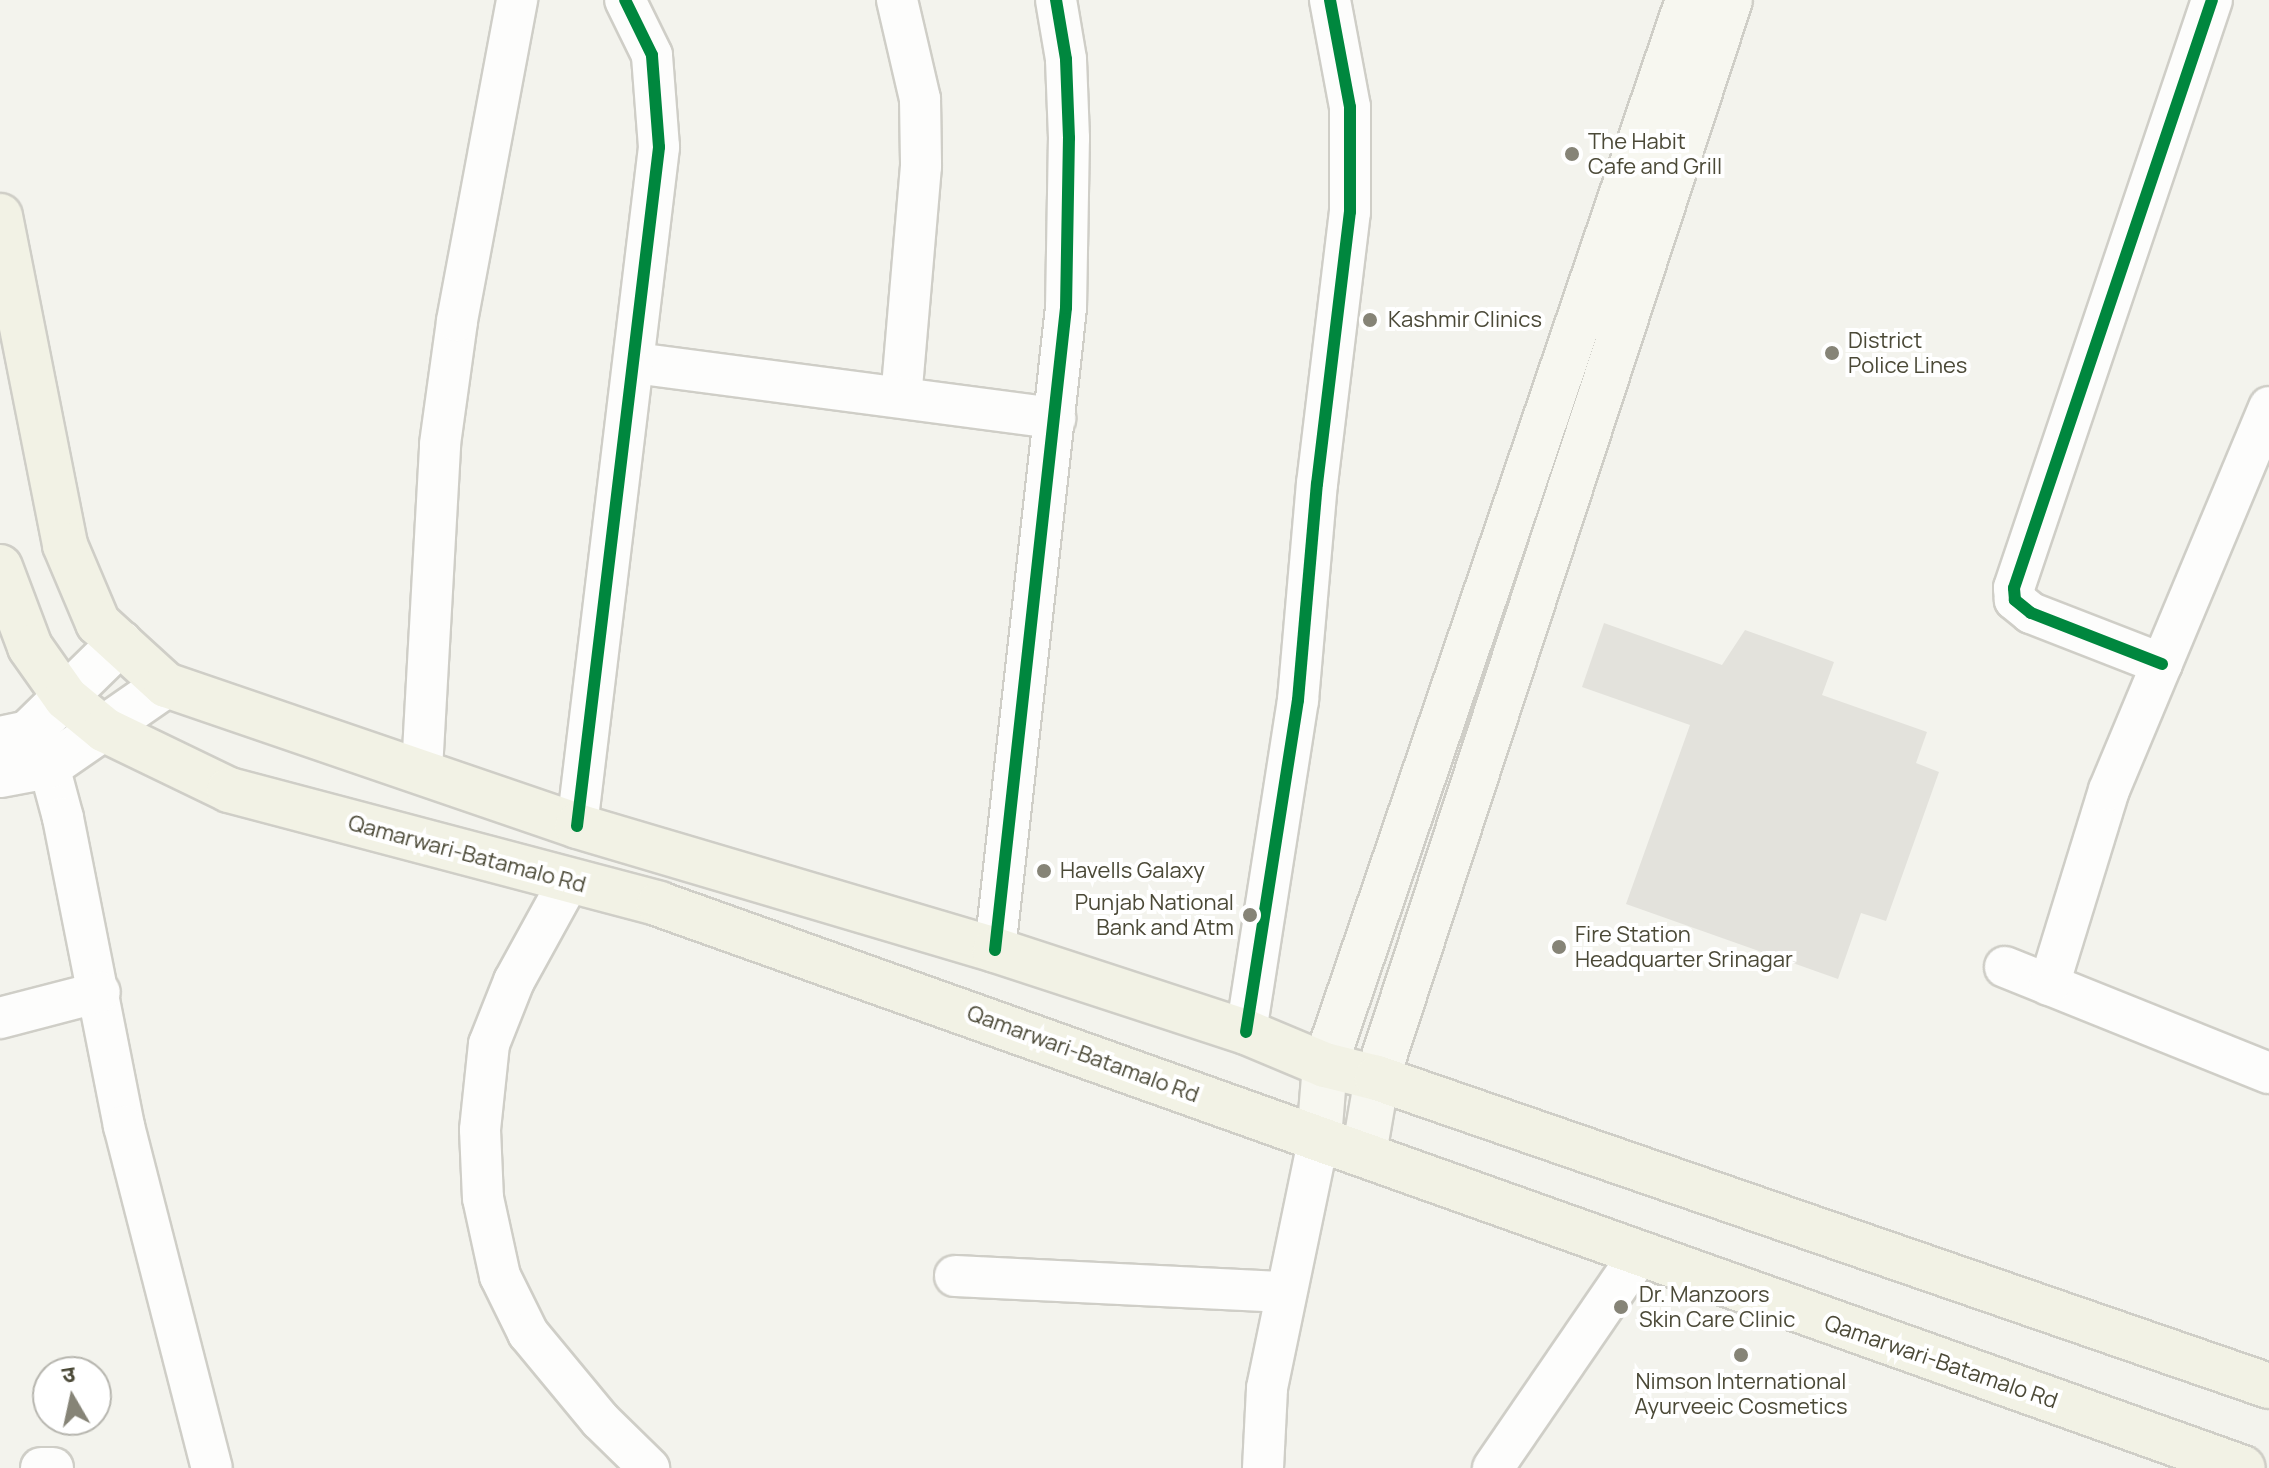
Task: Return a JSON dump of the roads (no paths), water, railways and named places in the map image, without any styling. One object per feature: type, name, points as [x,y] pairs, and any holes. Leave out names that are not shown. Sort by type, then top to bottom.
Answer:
[{"type":"main road","points":[[1319,1138],[1325,1065],[1688,0]]},
{"type":"main road","points":[[1364,1153],[1377,1078],[1730,0]]},
{"type":"main road","points":[[0,216],[65,545],[98,623],[166,685],[428,771],[577,826],[995,950],[1246,1032],[1325,1065],[1377,1078],[2269,1386]]},
{"type":"main road","name":"Qamarwari-Batamalo Rd","points":[[0,567],[30,647],[66,698],[105,730],[229,790],[675,909],[1364,1153],[1638,1256],[2243,1468]]},
{"type":"street","points":[[428,771],[440,444],[457,321],[517,0]]},
{"type":"street","points":[[577,826],[659,147],[659,99],[652,55],[625,0]]},
{"type":"street","points":[[897,0],[920,99],[921,166],[901,397]]},
{"type":"street","points":[[995,950],[1066,308],[1069,138],[1066,59],[1056,0]]},
{"type":"street","points":[[1246,1032],[1298,700],[1317,484],[1350,212],[1350,107],[1330,0]]},
{"type":"street","points":[[2162,664],[2021,608],[2014,588],[2212,0]]},
{"type":"street","points":[[635,363],[1055,418]]},
{"type":"street","points":[[2049,985],[2109,790],[2269,407]]},
{"type":"street","points":[[0,775],[66,698],[120,643]]},
{"type":"street","points":[[26,746],[105,730],[166,685]]},
{"type":"street","points":[[26,746],[100,992],[124,1126],[212,1468]]},
{"type":"street","points":[[569,881],[514,981],[489,1044],[480,1130],[483,1198],[500,1276],[528,1333],[600,1420],[649,1468]]},
{"type":"street","points":[[2005,967],[2269,1073]]},
{"type":"street","points":[[0,1018],[100,992]]},
{"type":"street","points":[[1263,1468],[1267,1388],[1319,1138]]},
{"type":"street","points":[[1493,1468],[1638,1256]]},
{"type":"street","points":[[955,1276],[1286,1292]]},
{"type":"street","points":[[41,1468],[53,1468]]},
{"type":"place","name":"The Habit Cafe and Grill","points":[[1572,154]]},
{"type":"place","name":"Kashmir Clinics","points":[[1370,320]]},
{"type":"place","name":"District Police Lines","points":[[1832,353]]},
{"type":"place","name":"Havells Galaxy","points":[[1044,871]]},
{"type":"place","name":"Punjab National Bank and Atm","points":[[1250,915]]},
{"type":"place","name":"Fire Station Headquarter Srinagar","points":[[1559,947]]},
{"type":"place","name":"Dr. Manzoors Skin Care Clinic","points":[[1621,1307]]},
{"type":"place","name":"Nimson International Ayurveeic Cosmetics","points":[[1741,1355]]}]
